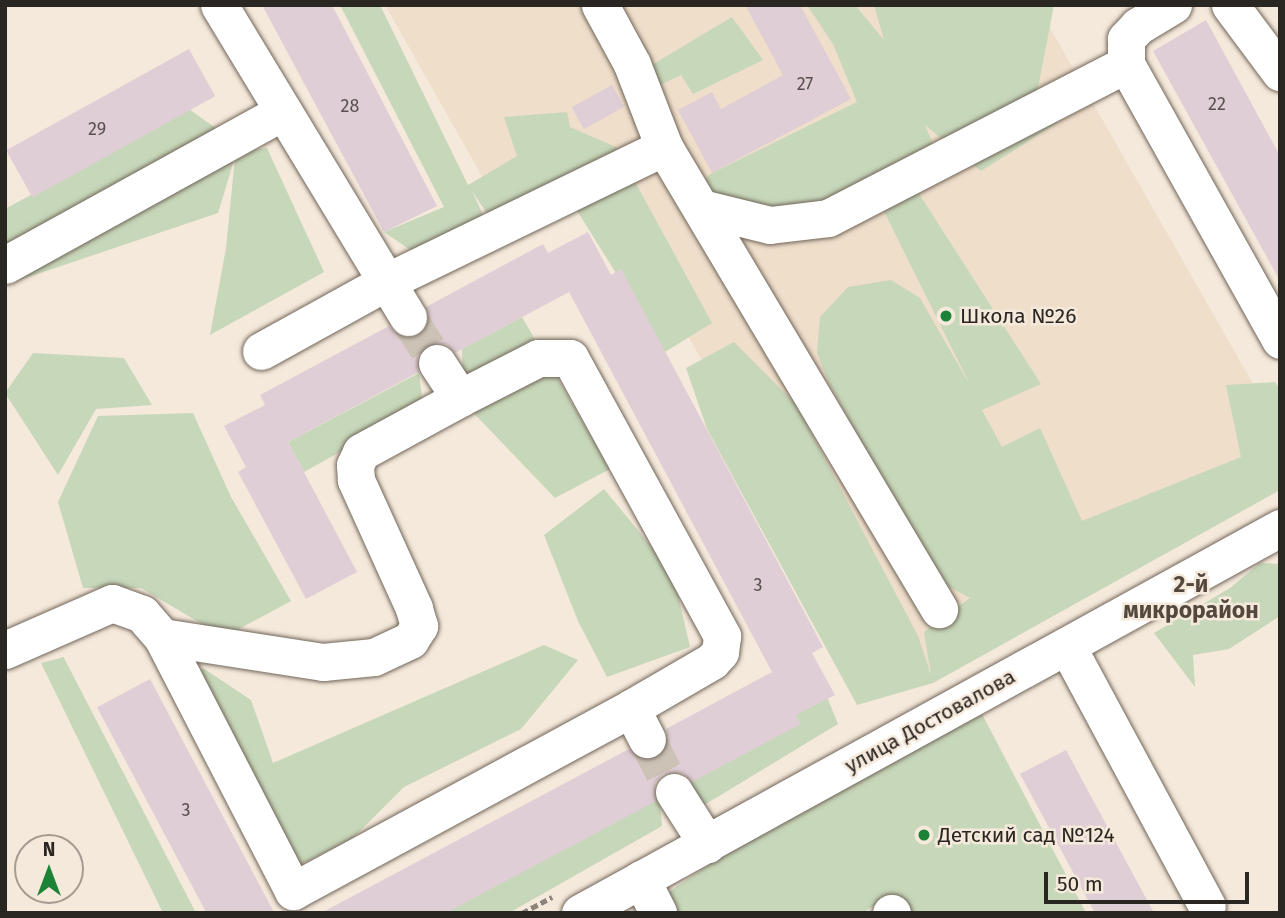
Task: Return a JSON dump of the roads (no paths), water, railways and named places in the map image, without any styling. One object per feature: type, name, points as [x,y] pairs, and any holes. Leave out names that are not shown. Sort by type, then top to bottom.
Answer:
[{"type":"street","points":[[219,5],[408,317]]},
{"type":"street","points":[[600,5],[632,64],[664,147],[939,609]]},
{"type":"street","points":[[1174,5],[1138,26],[1126,39],[1126,64],[1280,340]]},
{"type":"street","points":[[1230,5],[1278,64]]},
{"type":"street","points":[[701,208],[770,225],[828,218],[1126,64]]},
{"type":"street","points":[[5,265],[282,112]]},
{"type":"street","points":[[261,351],[388,281],[664,147]]},
{"type":"street","points":[[5,650],[112,603],[142,614],[162,637],[293,891],[639,724],[720,653],[719,626],[570,358],[538,358],[361,452],[355,465],[356,480],[414,608],[418,626],[410,640],[374,657],[323,662],[162,637]]},
{"type":"street","points":[[437,363],[460,398]]},
{"type":"street","name":"улица Достовалова","points":[[580,913],[1280,528]]},
{"type":"street","points":[[1067,646],[1207,906]]},
{"type":"street","points":[[674,792],[707,844]]},
{"type":"street","points":[[641,879],[658,913]]},
{"type":"tunnel","points":[[408,317],[437,363]]},
{"type":"tunnel","points":[[647,739],[674,792]]},
{"type":"place","name":"Школа №26","points":[[946,316]]},
{"type":"place","name":"Детский сад №124","points":[[924,835]]},
{"type":"district","name":"2-й микрорайон","points":[[1191,597]]}]
